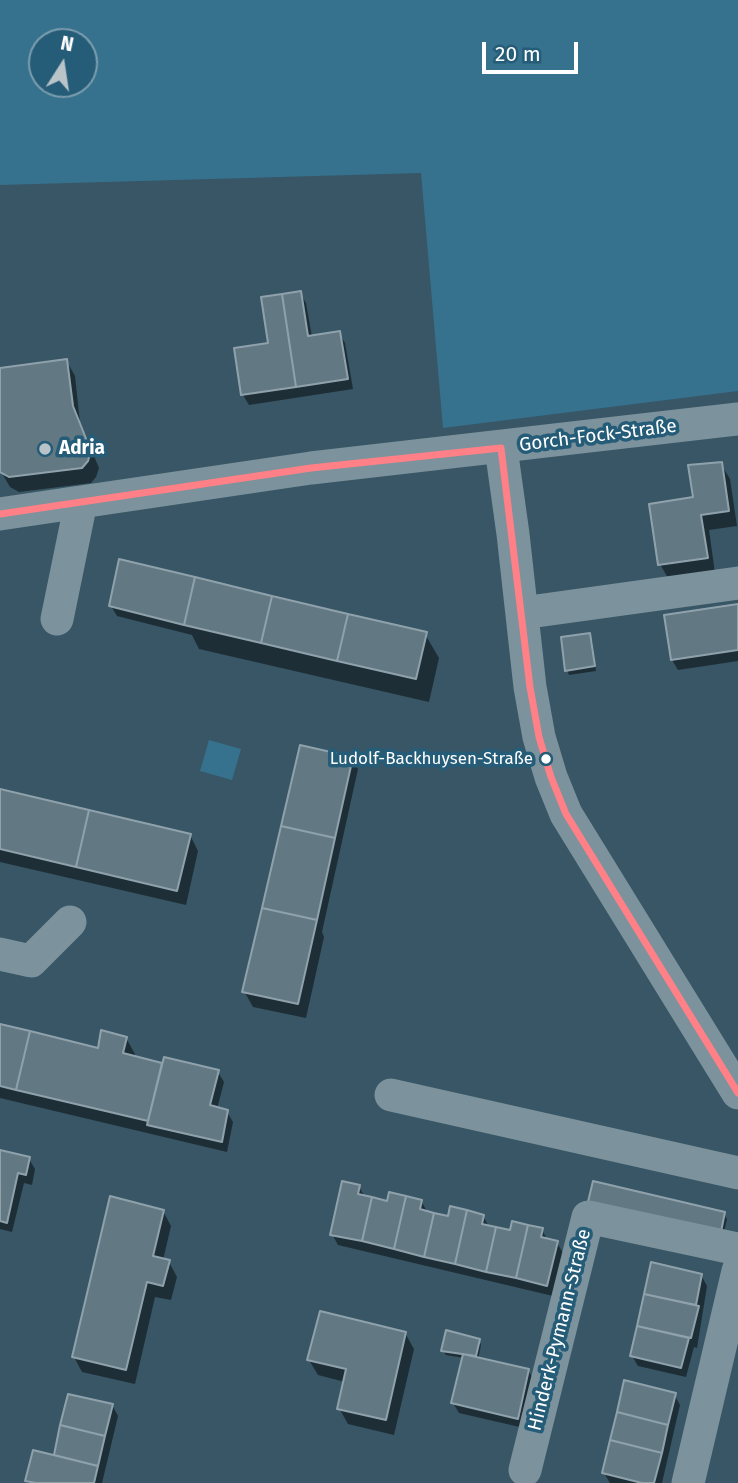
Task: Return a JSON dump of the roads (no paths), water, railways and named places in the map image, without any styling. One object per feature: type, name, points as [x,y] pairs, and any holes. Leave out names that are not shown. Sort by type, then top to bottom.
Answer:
[{"type":"street","name":"Gorch-Fock-Straße","points":[[0,514],[312,468],[738,419]]},
{"type":"street","points":[[501,447],[530,687],[539,737],[551,777],[566,814],[738,1093]]},
{"type":"street","points":[[57,619],[81,502]]},
{"type":"street","points":[[522,613],[738,583]]},
{"type":"street","points":[[0,954],[31,961],[70,922]]},
{"type":"street","points":[[391,1094],[738,1172]]},
{"type":"street","name":"Hinderk-Pymann-Straße","points":[[525,1470],[588,1217],[738,1249]]},
{"type":"street","points":[[688,1483],[738,1271]]},
{"type":"place","name":"Adria","points":[[45,449]]},
{"type":"place","name":"Ludolf-Backhuysen-Straße","points":[[546,759]]}]
